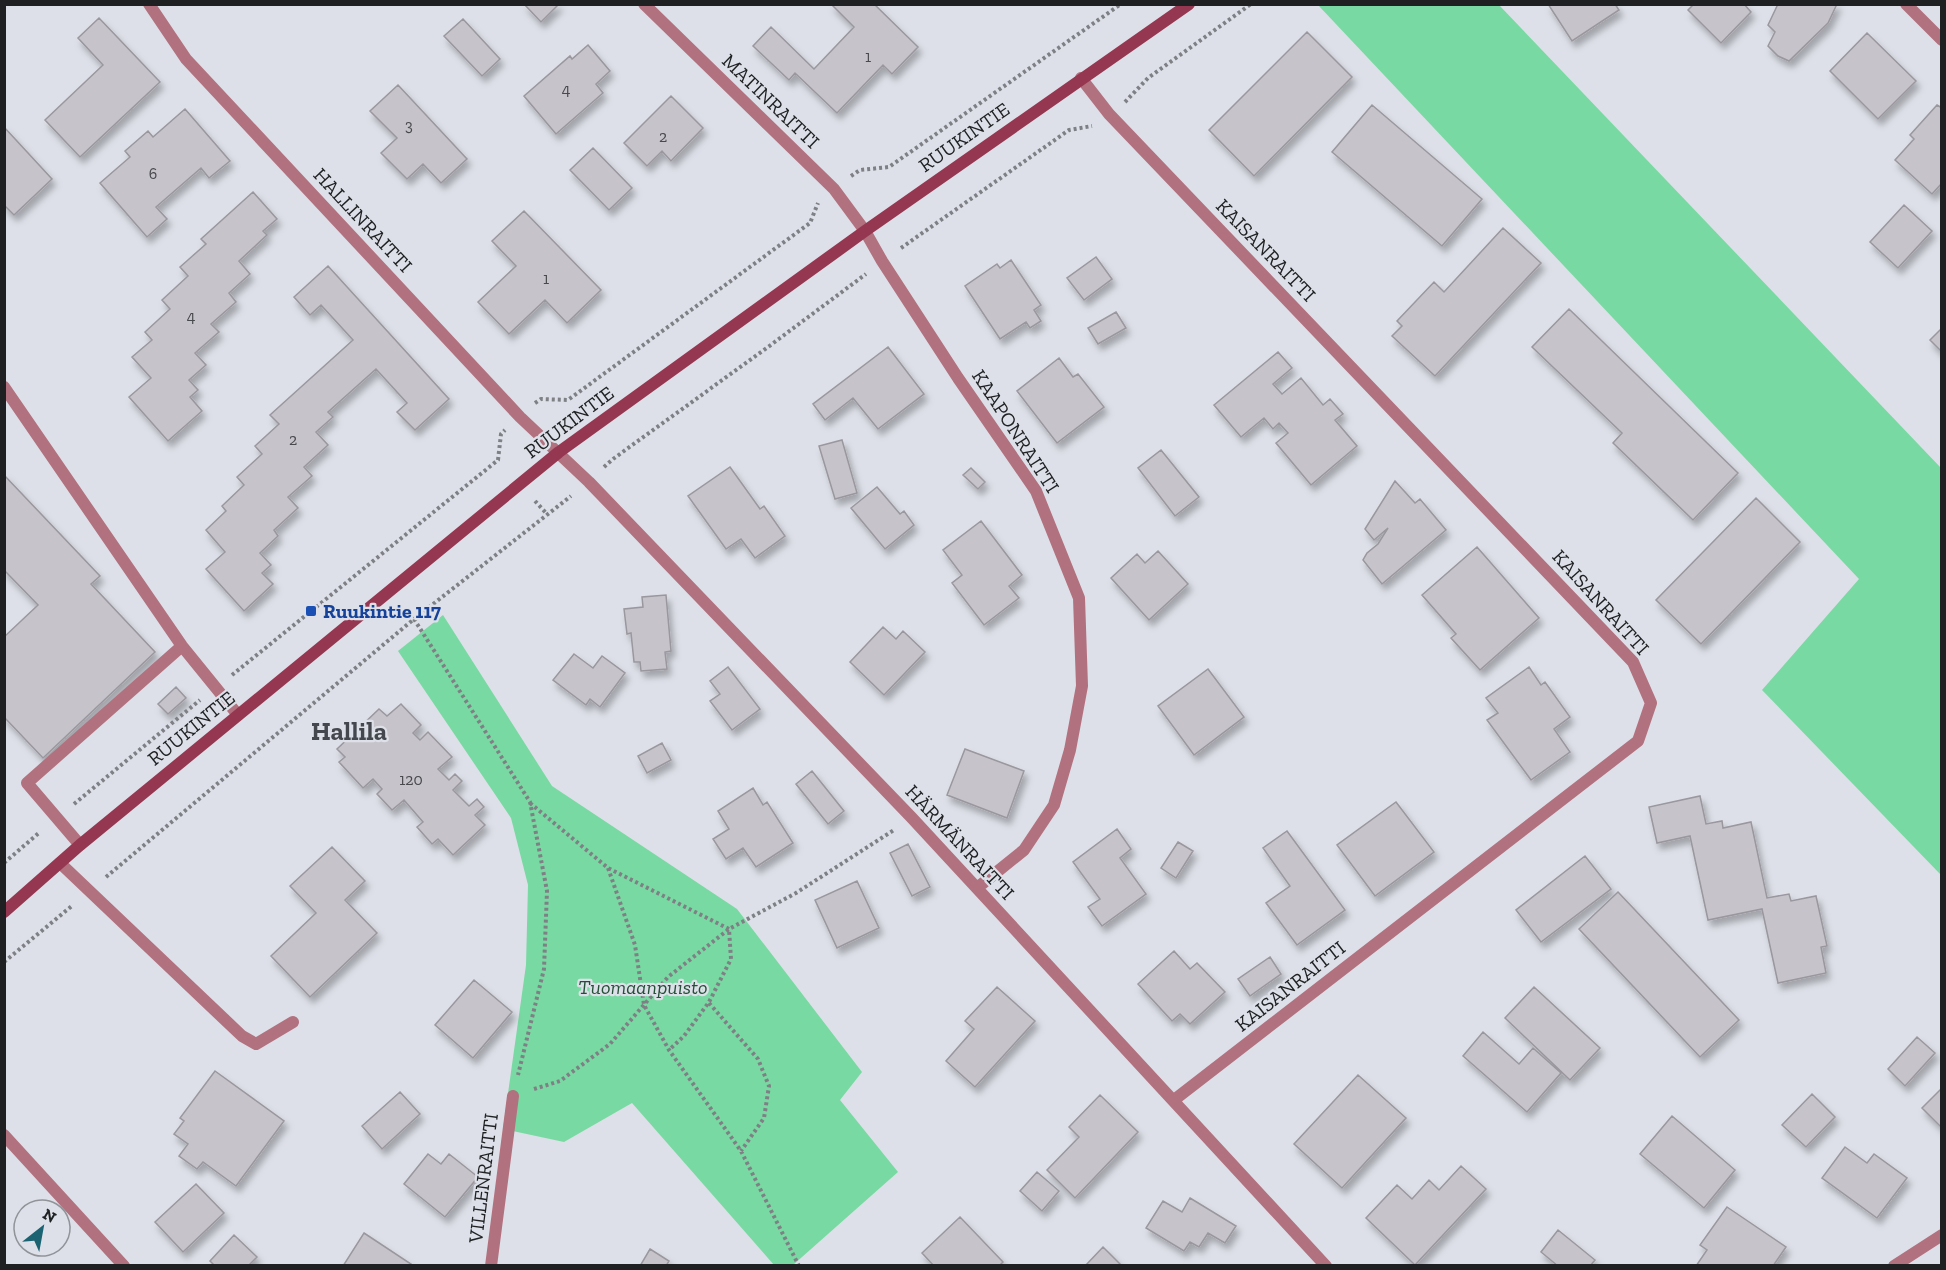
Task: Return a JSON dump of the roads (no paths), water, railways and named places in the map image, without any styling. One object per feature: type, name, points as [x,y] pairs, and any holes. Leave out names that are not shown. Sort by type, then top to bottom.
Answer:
[{"type":"street","name":"HALLINRAITTI","points":[[149,4],[186,59],[512,408],[559,452]]},
{"type":"street","name":"MATINRAITTI","points":[[644,4],[834,189],[865,231]]},
{"type":"street","name":"RUUKINTIE","points":[[4,912],[80,845],[559,452],[865,231],[1189,4]]},
{"type":"street","points":[[1906,4],[1941,40]]},
{"type":"street","name":"KAISANRAITTI","points":[[1081,78],[1109,114],[1633,662],[1651,702],[1638,741],[1173,1100]]},
{"type":"street","name":"KAAPONRAITTI","points":[[865,231],[958,378],[1036,491],[1079,598],[1083,686],[1070,750],[1054,805],[1024,850],[977,888]]},
{"type":"street","points":[[4,387],[182,646],[238,715]]},
{"type":"street","name":"HÄRMÄNRAITTI","points":[[559,452],[912,818],[1326,1266]]},
{"type":"street","points":[[80,845],[27,783],[182,646]]},
{"type":"street","points":[[60,863],[242,1036],[256,1044],[293,1022]]},
{"type":"street","name":"VILLENRAITTI","points":[[491,1266],[513,1096]]},
{"type":"street","points":[[4,1136],[124,1266]]},
{"type":"street","points":[[1894,1266],[1941,1235]]},
{"type":"place","name":"Ruukintie 117","points":[[311,611]]},
{"type":"district","name":"Hallila","points":[[349,731]]},
{"type":"park label","name":"Tuomaanpuisto","points":[[643,987]]}]
